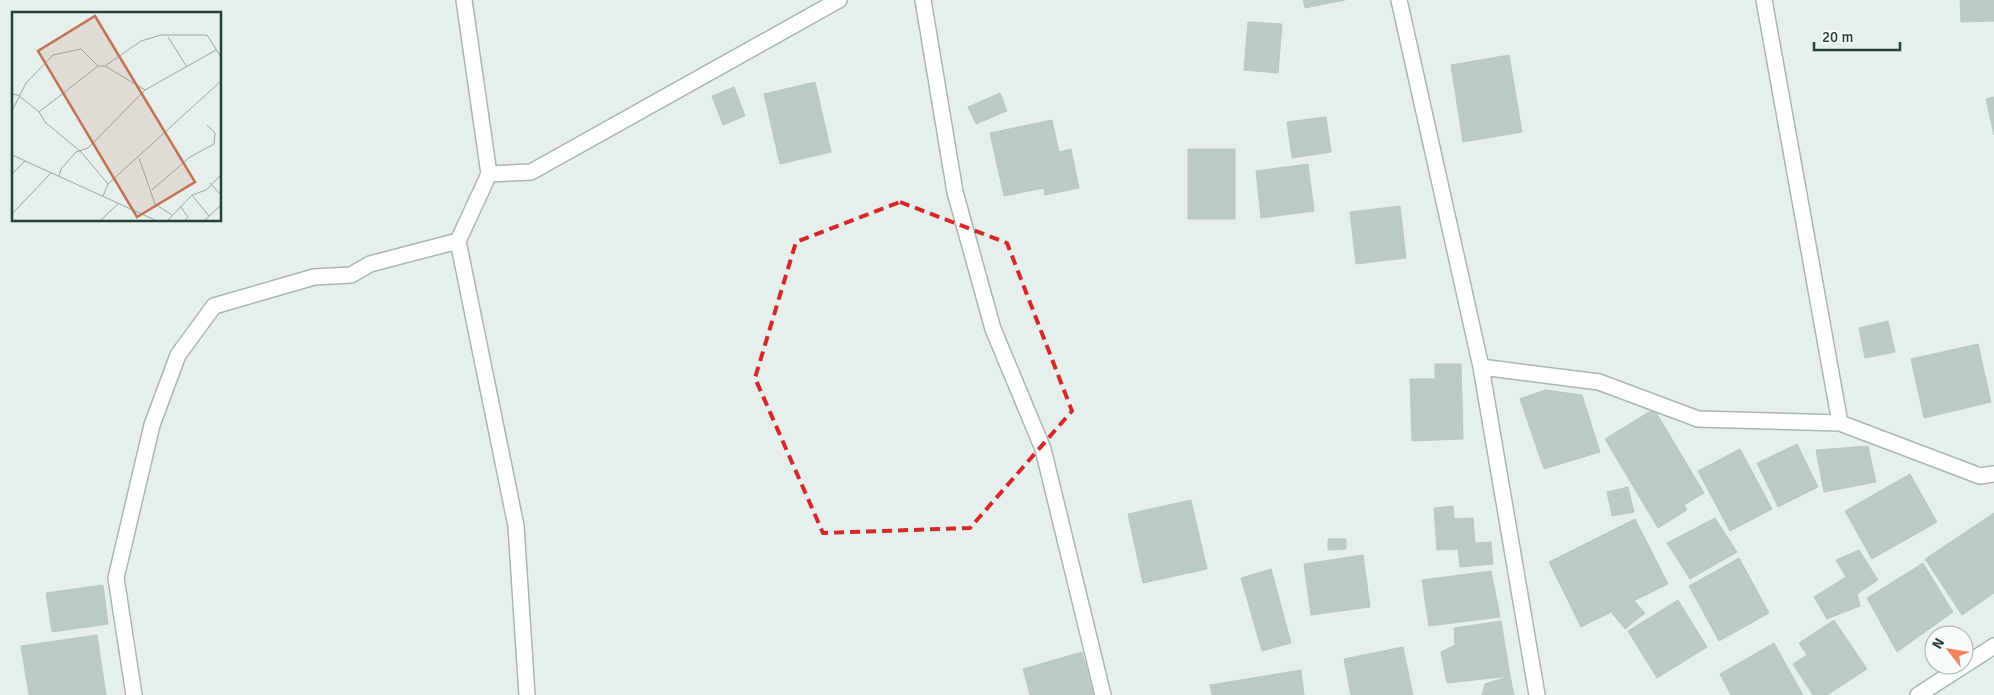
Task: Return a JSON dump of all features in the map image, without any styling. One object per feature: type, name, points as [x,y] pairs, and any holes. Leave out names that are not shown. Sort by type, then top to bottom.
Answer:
[{"type":"street","points":[[464,0],[489,174],[458,240],[516,526],[527,695]]},
{"type":"street","points":[[489,174],[531,172],[839,0]]},
{"type":"street","points":[[924,0],[954,192],[993,329],[1042,448],[1104,695]]},
{"type":"street","points":[[1399,0],[1481,367],[1537,695]]},
{"type":"street","points":[[1764,0],[1840,423]]},
{"type":"street","points":[[134,695],[116,578],[152,425],[178,355],[214,306],[314,277],[351,275],[370,264],[458,240]]},
{"type":"street","points":[[1481,367],[1600,382],[1698,419],[1840,423],[1980,476],[1994,474]]},
{"type":"street","points":[[1918,695],[1994,646]]},
{"type":"highlighted area","points":[[900,202],[1007,243],[1072,411],[970,528],[823,533],[755,378],[796,242]]},
{"type":"building","points":[[1303,0],[1345,0],[1305,8]]},
{"type":"building","points":[[1960,0],[1994,0],[1994,21],[1961,22]]},
{"type":"building","points":[[1248,22],[1282,24],[1278,73],[1244,70]]},
{"type":"building","points":[[1509,55],[1522,132],[1463,142],[1451,65]]},
{"type":"building","points":[[815,82],[831,152],[780,164],[764,94]]},
{"type":"building","points":[[734,87],[745,116],[723,125],[712,96]]},
{"type":"building","points":[[1000,93],[1007,111],[976,124],[968,107]]},
{"type":"building","points":[[1994,97],[1994,135],[1986,99]]},
{"type":"building","points":[[1326,117],[1331,152],[1292,158],[1287,122]]},
{"type":"building","points":[[1052,120],[1059,152],[1071,149],[1079,188],[1045,195],[1044,188],[1004,196],[990,133]]},
{"type":"building","points":[[1188,149],[1235,149],[1235,219],[1188,219]]},
{"type":"building","points":[[1308,164],[1314,211],[1261,218],[1256,171]]},
{"type":"building","points":[[1400,206],[1406,258],[1356,264],[1350,212]]},
{"type":"building","points":[[1888,321],[1895,352],[1865,358],[1859,328]]},
{"type":"building","points":[[1978,344],[1991,402],[1924,418],[1911,359]]},
{"type":"building","points":[[1435,364],[1461,364],[1463,439],[1412,441],[1410,379],[1435,379]]},
{"type":"building","points":[[1545,390],[1582,395],[1600,452],[1544,469],[1520,399]]},
{"type":"building","points":[[1654,409],[1704,493],[1684,505],[1687,510],[1658,528],[1605,439]]},
{"type":"building","points":[[1797,444],[1818,487],[1778,507],[1757,463]]},
{"type":"building","points":[[1868,446],[1876,482],[1824,492],[1816,450]]},
{"type":"building","points":[[1740,449],[1772,509],[1730,531],[1698,471]]},
{"type":"building","points":[[1910,474],[1937,522],[1872,559],[1845,511]]},
{"type":"building","points":[[1628,487],[1634,512],[1612,516],[1607,492]]},
{"type":"building","points":[[1191,500],[1207,569],[1143,583],[1128,514]]},
{"type":"building","points":[[1453,506],[1454,519],[1473,518],[1475,543],[1491,542],[1493,564],[1460,567],[1458,549],[1437,550],[1434,508]]},
{"type":"building","points":[[1994,513],[1994,593],[1962,615],[1925,559]]},
{"type":"building","points":[[1715,518],[1737,552],[1690,579],[1667,543]]},
{"type":"building","points":[[1635,519],[1668,584],[1581,627],[1549,562]]},
{"type":"building","points":[[1328,539],[1346,539],[1346,549],[1328,550]]},
{"type":"building","points":[[1859,550],[1878,580],[1857,594],[1860,606],[1827,619],[1814,597],[1846,577],[1836,560]]},
{"type":"building","points":[[1363,555],[1370,607],[1311,615],[1304,564]]},
{"type":"building","points":[[1739,558],[1769,613],[1719,641],[1689,586]]},
{"type":"building","points":[[1923,563],[1953,612],[1935,625],[1924,625],[1924,633],[1897,652],[1867,598]]},
{"type":"building","points":[[1271,569],[1291,643],[1262,651],[1241,578]]},
{"type":"building","points":[[1491,571],[1500,617],[1429,626],[1422,580]]},
{"type":"building","points":[[103,585],[108,624],[52,632],[46,593]]},
{"type":"building","points":[[1631,597],[1645,613],[1625,629],[1612,613]]},
{"type":"building","points":[[1678,600],[1707,647],[1657,678],[1628,631]]},
{"type":"building","points":[[1834,620],[1867,669],[1827,695],[1813,695],[1793,664],[1807,655],[1799,643]]},
{"type":"building","points":[[1501,621],[1510,676],[1447,683],[1441,652],[1455,645],[1454,628]]},
{"type":"building","points":[[97,635],[106,695],[29,695],[21,646]]},
{"type":"building","points":[[1774,643],[1803,695],[1731,695],[1720,674]]},
{"type":"building","points":[[1403,647],[1413,695],[1351,695],[1344,659]]},
{"type":"building","points":[[1082,652],[1094,695],[1030,695],[1023,669]]},
{"type":"building","points":[[1301,670],[1304,695],[1212,695],[1210,685]]},
{"type":"building","points":[[1510,676],[1514,695],[1482,695],[1485,684]]}]
